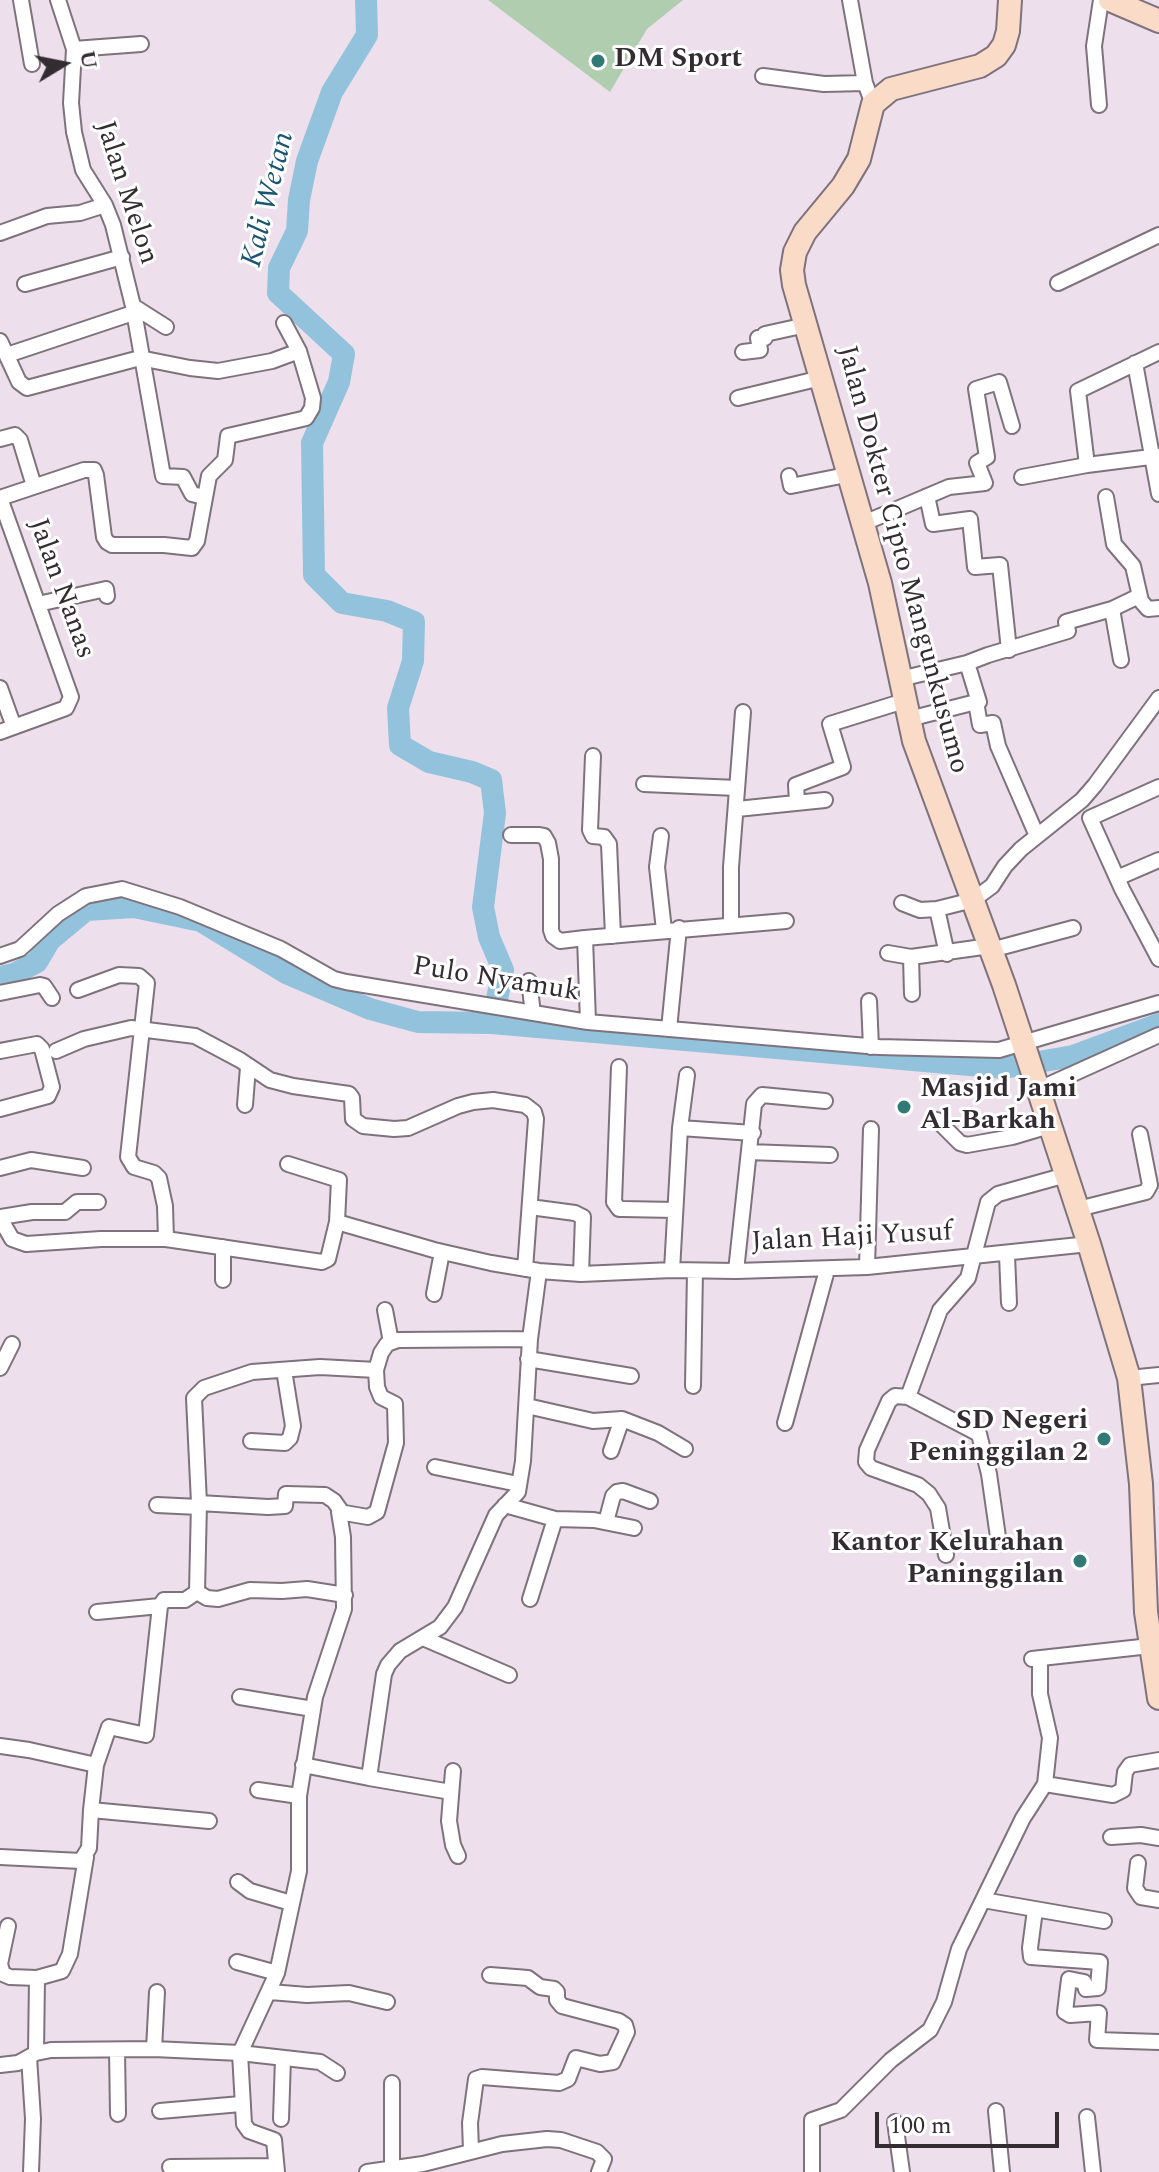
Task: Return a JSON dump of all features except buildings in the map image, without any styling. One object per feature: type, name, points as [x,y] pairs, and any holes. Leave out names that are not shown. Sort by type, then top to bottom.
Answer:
[{"type":"main road","points":[[869,93],[987,63],[1004,45],[1010,0]]},
{"type":"main road","points":[[1110,0],[1159,21]]},
{"type":"main road","points":[[1137,0],[1159,9]]},
{"type":"main road","name":"Jalan Dokter Cipto Mangunkusumo","points":[[869,93],[859,159],[843,186],[805,232],[795,252],[794,285],[884,596],[904,700],[921,764],[973,900],[1030,1066],[1078,1209],[1129,1378],[1140,1468],[1145,1597],[1159,1698]]},
{"type":"street","points":[[21,0],[32,64]]},
{"type":"street","points":[[58,0],[74,49],[141,44]]},
{"type":"street","points":[[763,76],[869,93],[850,0]]},
{"type":"street","points":[[1099,105],[1094,46],[1101,0]]},
{"type":"street","name":"Jalan Melon","points":[[74,49],[71,103],[79,155],[88,179],[105,205],[122,257],[163,476],[183,477],[192,494],[204,497]]},
{"type":"street","points":[[0,233],[35,219],[80,213],[105,205]]},
{"type":"street","points":[[1058,283],[1159,235]]},
{"type":"street","points":[[25,284],[122,257]]},
{"type":"street","points":[[133,309],[4,348],[19,382],[27,388],[140,358],[218,371],[272,361],[299,351]]},
{"type":"street","name":"Jalan Melon","points":[[133,309],[166,327]]},
{"type":"street","points":[[0,498],[84,470],[94,470],[104,537],[112,545],[192,548],[197,541],[209,476],[225,460],[228,436],[298,420],[309,414],[313,398],[299,351],[284,323]]},
{"type":"street","points":[[743,352],[760,350],[758,338],[765,338],[765,334],[806,325]]},
{"type":"street","points":[[1087,465],[1078,391],[1159,352]]},
{"type":"street","points":[[1135,363],[1155,456],[1159,494]]},
{"type":"street","points":[[738,398],[821,378]]},
{"type":"street","points":[[864,523],[949,487],[985,483],[977,463],[987,457],[976,389],[999,382],[1012,426]]},
{"type":"street","points":[[0,439],[15,435],[20,440],[34,486]]},
{"type":"street","points":[[1022,477],[1155,456]]},
{"type":"street","points":[[789,476],[791,486],[851,474]]},
{"type":"street","points":[[927,496],[933,524],[970,519],[975,567],[1000,565],[1009,650]]},
{"type":"street","points":[[1106,497],[1114,544],[1133,566],[1139,596],[1148,609],[1159,608]]},
{"type":"street","name":"Jalan Nanas","points":[[0,498],[71,697],[66,708],[7,729]]},
{"type":"street","points":[[797,801],[796,785],[843,767],[830,724],[904,700],[967,663],[1068,631],[1066,622],[1112,609],[1139,596]]},
{"type":"street","points":[[1112,609],[1121,660]]},
{"type":"street","points":[[967,663],[979,702],[976,702],[980,725],[993,723],[998,746],[1037,836]]},
{"type":"street","points":[[0,688],[7,729]]},
{"type":"street","points":[[902,903],[920,910],[937,909],[973,900],[992,886],[1005,866],[1082,800],[1159,698]]},
{"type":"street","points":[[904,700],[976,702]]},
{"type":"street","points":[[731,924],[731,867],[743,712]]},
{"type":"street","points":[[593,756],[590,830],[593,836],[604,837],[609,844],[613,936]]},
{"type":"street","points":[[644,784],[737,788]]},
{"type":"street","points":[[1159,787],[1091,817],[1117,878],[1154,934],[1159,959]]},
{"type":"street","points":[[737,809],[825,800]]},
{"type":"street","points":[[511,835],[531,834],[544,836],[547,840],[551,859],[551,930],[560,941],[786,921]]},
{"type":"street","points":[[661,836],[657,867],[672,929],[669,1029]]},
{"type":"street","points":[[1117,878],[1159,860]]},
{"type":"street","name":"Pulo Nyamuk","points":[[0,956],[20,949],[58,914],[86,896],[122,889],[180,907],[281,949],[334,979],[588,1022],[871,1047],[999,1050],[1030,1066]]},
{"type":"street","points":[[937,909],[947,954]]},
{"type":"street","points":[[888,953],[911,957],[947,954],[990,948],[1073,928]]},
{"type":"street","points":[[585,938],[588,1022]]},
{"type":"street","points":[[911,957],[912,994]]},
{"type":"street","points":[[78,990],[119,975],[146,979],[148,988],[128,1157],[134,1167],[154,1173],[159,1178],[165,1206],[166,1239]]},
{"type":"street","points":[[529,981],[532,1012]]},
{"type":"street","points":[[0,993],[40,985],[52,998]]},
{"type":"street","points":[[869,1001],[871,1047]]},
{"type":"street","points":[[1030,1066],[1159,1003]]},
{"type":"street","points":[[56,1051],[117,1030],[143,1028],[195,1036],[270,1080],[349,1094],[353,1119],[363,1126],[408,1128],[458,1106],[493,1100],[525,1105],[534,1112],[530,1339],[523,1461],[518,1484],[514,1499],[505,1505],[491,1524],[455,1607],[440,1627],[400,1651],[388,1665],[384,1674],[369,1778]]},
{"type":"street","points":[[1030,1066],[1159,1035]]},
{"type":"street","points":[[0,1051],[35,1043],[42,1049],[52,1087],[48,1096],[0,1109]]},
{"type":"street","points":[[245,1105],[248,1067]]},
{"type":"street","points":[[619,1067],[614,1202],[619,1209],[675,1210]]},
{"type":"street","points":[[672,1270],[680,1128],[687,1075]]},
{"type":"street","name":"Jalan Haji Yusuf","points":[[736,1271],[754,1104],[759,1096],[825,1101]]},
{"type":"street","points":[[937,1120],[960,1143],[967,1145],[1049,1126]]},
{"type":"street","points":[[680,1128],[753,1133]]},
{"type":"street","points":[[867,1267],[871,1129]]},
{"type":"street","points":[[1078,1209],[1146,1192],[1150,1185],[1140,1134]]},
{"type":"street","points":[[749,1152],[830,1155]]},
{"type":"street","points":[[0,1168],[31,1160],[83,1168]]},
{"type":"street","points":[[98,1202],[77,1202],[65,1212],[32,1212],[0,1217],[12,1239],[26,1244],[166,1239],[322,1262],[328,1259],[337,1222],[339,1180],[288,1164]]},
{"type":"street","name":"Jalan Haji Yusuf","points":[[337,1222],[442,1252],[532,1270],[581,1274],[672,1270],[695,1275],[736,1271],[827,1270],[973,1259],[991,1198],[1066,1175]]},
{"type":"street","points":[[530,1207],[575,1213],[583,1217],[581,1274]]},
{"type":"street","points":[[908,1397],[940,1310],[968,1278],[973,1259],[1089,1244]]},
{"type":"street","points":[[223,1247],[223,1280]]},
{"type":"street","points":[[434,1294],[442,1252]]},
{"type":"street","points":[[1007,1255],[1009,1303]]},
{"type":"street","points":[[322,1262],[327,1277]]},
{"type":"street","points":[[785,1423],[827,1270]]},
{"type":"street","points":[[693,1386],[695,1275]]},
{"type":"street","points":[[385,1310],[391,1342]]},
{"type":"street","points":[[157,1505],[285,1506],[286,1494],[325,1495],[341,1511],[368,1517],[377,1512],[396,1443],[396,1407],[378,1392],[376,1370],[381,1353],[391,1342],[530,1339]]},
{"type":"street","points":[[0,1368],[12,1344]]},
{"type":"street","points":[[528,1359],[631,1376]]},
{"type":"street","points":[[196,1594],[199,1505],[193,1403],[197,1394],[204,1388],[240,1375],[320,1367],[376,1370]]},
{"type":"street","points":[[251,1441],[285,1443],[290,1438],[293,1426],[284,1370]]},
{"type":"street","points":[[1129,1378],[1159,1375]]},
{"type":"street","points":[[946,1555],[938,1508],[929,1494],[918,1485],[871,1468],[866,1462],[867,1450],[889,1401],[895,1396],[908,1397],[979,1434],[989,1474],[998,1537]]},
{"type":"street","points":[[527,1406],[593,1421],[622,1419],[658,1433],[685,1449]]},
{"type":"street","points":[[611,1451],[622,1419]]},
{"type":"street","points":[[435,1467],[518,1484]]},
{"type":"street","points":[[606,1522],[617,1492],[623,1491],[650,1501]]},
{"type":"street","points":[[505,1505],[555,1519],[606,1522],[634,1528]]},
{"type":"street","points":[[170,2167],[276,2169],[274,2140],[246,2128],[241,2104],[243,2066],[240,2053],[277,1973],[301,1852],[299,1796],[303,1765],[313,1709],[344,1609],[343,1537],[338,1517],[341,1511]]},
{"type":"street","points":[[530,1599],[555,1519]]},
{"type":"street","points":[[10,1926],[0,1964],[3,1974],[37,1978],[62,1971],[66,1965],[92,1828],[96,1765],[109,1727],[146,1735],[160,1606],[164,1600],[185,1600],[196,1594],[218,1599],[250,1590],[307,1589],[345,1595]]},
{"type":"street","points":[[97,1612],[160,1606]]},
{"type":"street","points":[[423,1638],[509,1675]]},
{"type":"street","points":[[812,2172],[812,2120],[841,2110],[891,2060],[930,2030],[944,2002],[959,1949],[1023,1818],[1045,1784],[1050,1738],[1036,1659],[1153,1638]]},
{"type":"street","points":[[240,1697],[313,1709]]},
{"type":"street","points":[[0,1746],[96,1765]]},
{"type":"street","points":[[1045,1784],[1113,1795],[1123,1790],[1125,1772],[1130,1765],[1159,1760]]},
{"type":"street","points":[[303,1765],[451,1792]]},
{"type":"street","points":[[453,1771],[450,1835],[458,1856]]},
{"type":"street","points":[[258,1790],[299,1796]]},
{"type":"street","points":[[91,1810],[209,1821]]},
{"type":"street","points":[[1111,1837],[1141,1835],[1159,1838]]},
{"type":"street","points":[[0,1857],[77,1862],[86,1857]]},
{"type":"street","points":[[1138,1863],[1135,1888],[1141,1897],[1159,1900]]},
{"type":"street","points":[[238,1882],[250,1891],[291,1903]]},
{"type":"street","points":[[983,1900],[1104,1921]]},
{"type":"street","points":[[1035,1910],[1031,1957],[1100,1962],[1098,1988],[1086,1989],[1084,1982],[1069,1979],[1065,2012],[1070,2015],[1099,2013],[1097,2040],[1159,2042]]},
{"type":"street","points":[[237,1962],[277,1973]]},
{"type":"street","points":[[471,2150],[470,2123],[476,2079],[559,2083],[568,2079],[576,2058],[600,2064],[613,2062],[627,2032],[625,2025],[619,2021],[562,2006],[554,1989],[540,1987],[528,1978],[490,1975]]},
{"type":"street","points":[[31,2172],[37,1978]]},
{"type":"street","points":[[154,2049],[157,1992]]},
{"type":"street","points":[[270,1992],[307,1995],[349,1993],[387,2002]]},
{"type":"street","points":[[0,2065],[18,2063],[51,2050],[154,2049],[240,2053],[320,2062],[337,2073]]},
{"type":"street","points":[[117,2050],[118,2114]]},
{"type":"street","points":[[281,2119],[283,2058]]},
{"type":"street","points":[[392,2083],[392,2167]]},
{"type":"street","points":[[160,2111],[241,2104]]},
{"type":"street","points":[[996,2111],[1002,2172]]},
{"type":"street","points":[[1087,2117],[1093,2172]]},
{"type":"street","points":[[895,2122],[902,2172]]},
{"type":"street","points":[[367,2172],[392,2167],[424,2168],[471,2150],[526,2141],[561,2140],[597,2152],[604,2159],[599,2172]]},
{"type":"green space","name":"DM Sport","points":[[488,0],[683,0],[647,29],[610,92]]},
{"type":"waterway","name":"Kali Wetan","points":[[366,0],[367,35],[332,92],[307,161],[299,200],[297,231],[279,268],[278,293],[344,354],[339,382],[312,443],[314,575],[342,603],[387,611],[414,622],[413,661],[398,708],[400,745],[429,762],[491,780],[495,813],[483,907],[489,937],[503,970],[492,1023]]},
{"type":"waterway","points":[[0,977],[14,974],[37,962],[50,940],[86,910],[134,907],[201,921],[288,974],[370,1009],[418,1022],[492,1023],[1004,1068],[1073,1056],[1159,1024]]},
{"type":"place","name":"DM Sport","points":[[598,61]]},
{"type":"place","name":"Masjid Jami Al-Barkah","points":[[904,1107]]},
{"type":"place","name":"SD Negeri Peninggilan 2","points":[[1104,1439]]},
{"type":"place","name":"Kantor Kelurahan Paninggilan","points":[[1080,1561]]}]
